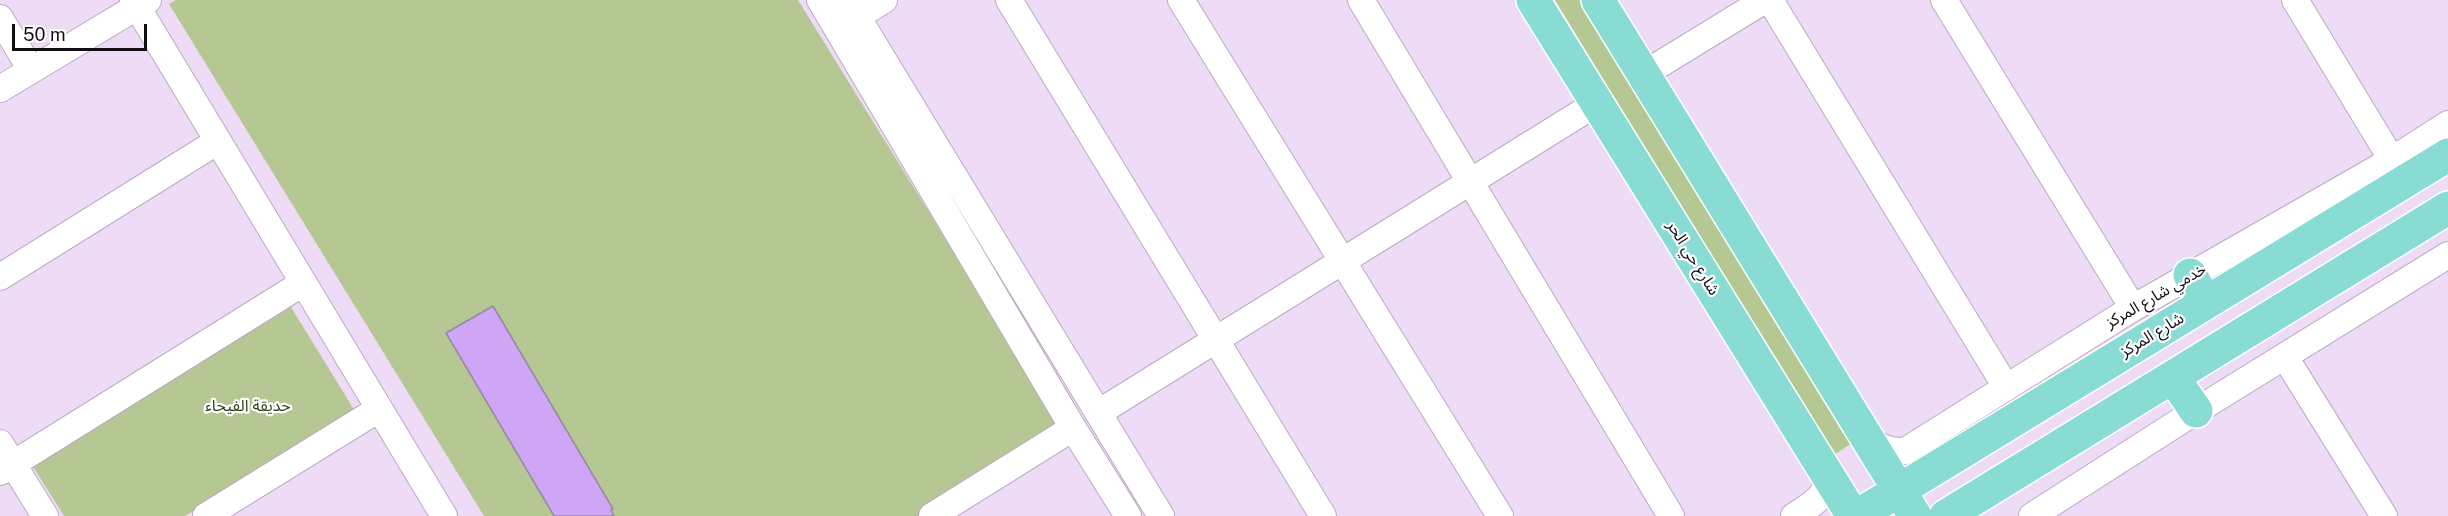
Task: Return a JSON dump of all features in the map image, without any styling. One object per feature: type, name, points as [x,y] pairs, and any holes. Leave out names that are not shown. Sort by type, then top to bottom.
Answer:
[{"type":"main road","name":"شارع حي الحر","points":[[1533,0],[1853,516]]},
{"type":"main road","points":[[1598,0],[1907,503]]},
{"type":"main road","name":"شارع المركز","points":[[1857,516],[1907,503],[2198,288],[2448,155]]},
{"type":"main road","points":[[1946,516],[2448,208]]},
{"type":"main road","points":[[2174,377],[2196,411]]},
{"type":"street","points":[[820,0],[1073,428],[1128,516]]},
{"type":"street","points":[[884,0],[852,8],[1161,516]]},
{"type":"street","points":[[1009,0],[1323,516]]},
{"type":"street","points":[[1182,0],[1500,516]]},
{"type":"street","points":[[1361,0],[1671,516]]},
{"type":"street","points":[[1644,74],[1765,0]]},
{"type":"street","points":[[1770,0],[2006,387]]},
{"type":"street","points":[[1944,0],[2133,308]]},
{"type":"street","points":[[2295,0],[2392,160]]},
{"type":"street","points":[[0,89],[139,2],[218,141],[444,516]]},
{"type":"street","points":[[0,18],[31,70]]},
{"type":"street","points":[[1098,413],[1597,103]]},
{"type":"street","name":"خدمي شارع المركز","points":[[1865,435],[1879,447],[1893,451],[1905,451],[2133,308],[2198,288],[2448,124]]},
{"type":"street","points":[[0,277],[218,141]]},
{"type":"street","points":[[2032,516],[2448,255]]},
{"type":"street","points":[[45,516],[4,459],[303,283]]},
{"type":"street","points":[[2285,357],[2384,516]]},
{"type":"street","points":[[206,516],[379,409]]},
{"type":"street","points":[[936,515],[1073,428]]},
{"type":"street","points":[[1794,516],[1821,498],[1825,488],[1824,471],[1821,464]]},
{"type":"green space","points":[[176,0],[798,0],[1062,428],[918,516],[484,516],[169,4]]},
{"type":"green space","points":[[1555,0],[1580,0],[1854,442],[1832,456]]},
{"type":"green space","name":"حديقة الفيحاء","points":[[291,307],[356,413],[185,516],[64,516],[32,465]]},
{"type":"building","points":[[493,306],[613,509],[611,510],[614,516],[554,516],[446,333]]}]
